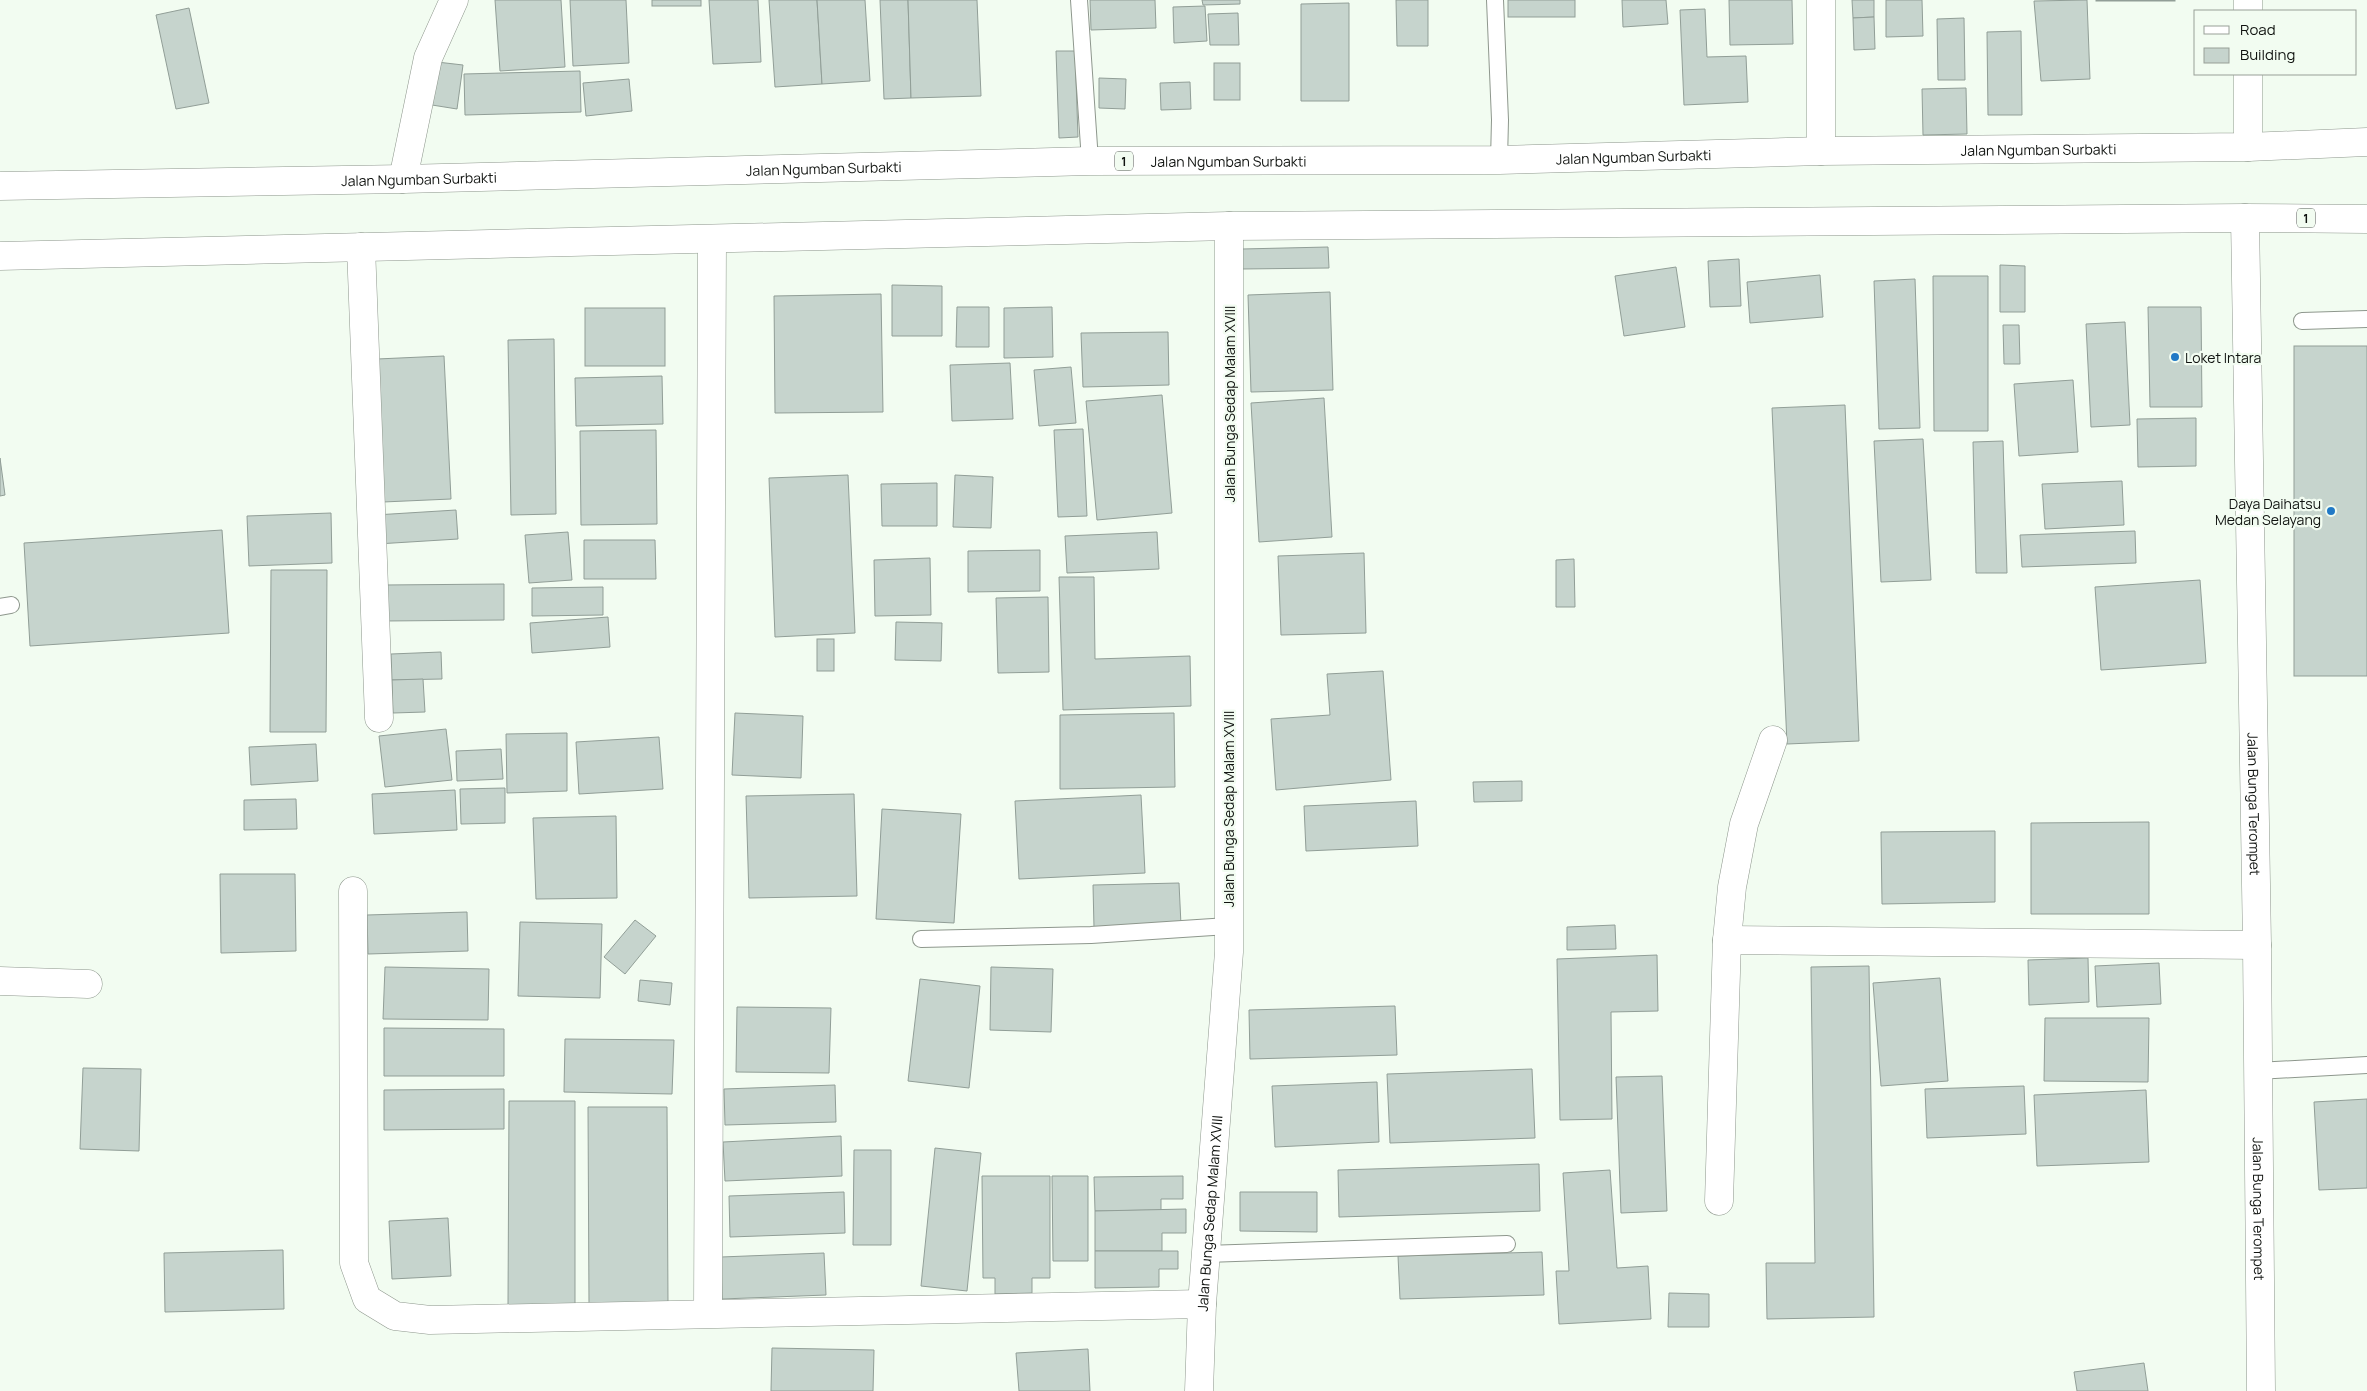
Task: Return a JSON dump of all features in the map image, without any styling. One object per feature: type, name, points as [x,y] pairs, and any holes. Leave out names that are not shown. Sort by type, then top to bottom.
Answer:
[{"type":"main road","points":[[404,179],[428,58],[454,0]]},
{"type":"main road","points":[[1821,0],[1821,152]]},
{"type":"main road","points":[[2248,75],[2248,146]]},
{"type":"main road","name":"Jalan Ngumban Surbakti","points":[[0,186],[404,179],[1090,161],[1499,160],[1821,152],[2248,146],[2367,142]]},
{"type":"main road","name":"1","points":[[0,256],[1229,226],[2245,218],[2367,219]]},
{"type":"main road","name":"Jalan Bunga Terompet","points":[[2245,218],[2257,945],[2261,1391]]},
{"type":"main road","name":"Jalan Bunga Sedap Malam XVIII","points":[[1200,1391],[1202,1304],[1229,952],[1229,226]]},
{"type":"main road","points":[[708,1313],[712,239]]},
{"type":"main road","points":[[361,247],[379,718]]},
{"type":"main road","points":[[1719,1201],[1726,940],[1732,887],[1744,824],[1773,740]]},
{"type":"main road","points":[[353,891],[354,1263],[367,1299],[395,1316],[430,1320],[1202,1304]]},
{"type":"main road","points":[[1726,940],[2257,945]]},
{"type":"main road","points":[[0,980],[88,984]]},
{"type":"lane","points":[[1079,0],[1090,161]]},
{"type":"lane","points":[[1495,0],[1500,120],[1499,160]]},
{"type":"lane","points":[[2302,321],[2367,319]]},
{"type":"lane","points":[[921,939],[1091,935],[1228,926]]},
{"type":"lane","points":[[2257,1071],[2367,1065]]},
{"type":"lane","points":[[1206,1254],[1507,1244]]},
{"type":"building","points":[[495,0],[561,0],[565,67],[500,71]]},
{"type":"building","points":[[570,0],[626,0],[629,63],[573,66]]},
{"type":"building","points":[[652,0],[701,0],[701,6],[652,6]]},
{"type":"building","points":[[709,0],[758,0],[761,62],[713,64]]},
{"type":"building","points":[[769,0],[817,0],[822,84],[775,87]]},
{"type":"building","points":[[817,0],[865,0],[870,81],[822,84]]},
{"type":"building","points":[[880,0],[908,0],[911,98],[884,99]]},
{"type":"building","points":[[908,0],[977,0],[981,96],[911,98]]},
{"type":"building","points":[[1090,0],[1155,0],[1156,28],[1091,30]]},
{"type":"building","points":[[1202,0],[1240,0],[1240,4],[1203,5]]},
{"type":"building","points":[[1396,0],[1428,0],[1428,46],[1397,46]]},
{"type":"building","points":[[1508,0],[1575,0],[1575,17],[1508,17]]},
{"type":"building","points":[[1622,0],[1666,0],[1668,24],[1623,27]]},
{"type":"building","points":[[1729,0],[1792,0],[1793,44],[1730,45]]},
{"type":"building","points":[[1852,0],[1874,0],[1874,17],[1853,18]]},
{"type":"building","points":[[1886,0],[1922,0],[1923,36],[1886,37]]},
{"type":"building","points":[[2087,0],[2090,79],[2041,81],[2034,1]]},
{"type":"building","points":[[2175,0],[2175,1],[2096,1]]},
{"type":"building","points":[[1349,3],[1349,101],[1301,101],[1301,4]]},
{"type":"building","points":[[1205,6],[1207,41],[1174,43],[1173,7]]},
{"type":"building","points":[[189,8],[209,103],[176,109],[156,15]]},
{"type":"building","points":[[1705,9],[1707,57],[1746,56],[1748,102],[1684,105],[1680,10]]},
{"type":"building","points":[[1238,13],[1239,45],[1210,45],[1208,14]]},
{"type":"building","points":[[1874,17],[1875,49],[1854,50],[1853,18]]},
{"type":"building","points":[[1964,18],[1965,80],[1938,80],[1937,19]]},
{"type":"building","points":[[2021,31],[2022,115],[1988,115],[1987,32]]},
{"type":"building","points":[[1056,51],[1075,51],[1078,137],[1059,138]]},
{"type":"building","points":[[437,62],[463,65],[457,109],[432,105]]},
{"type":"building","points":[[1214,63],[1240,63],[1240,100],[1214,100]]},
{"type":"building","points":[[580,71],[581,112],[465,115],[464,74]]},
{"type":"building","points":[[1099,78],[1126,79],[1125,109],[1099,108]]},
{"type":"building","points":[[629,79],[632,111],[586,116],[583,83]]},
{"type":"building","points":[[1190,82],[1191,109],[1161,110],[1160,83]]},
{"type":"building","points":[[1966,88],[1967,134],[1923,135],[1922,89]]},
{"type":"building","points":[[1328,247],[1329,268],[1242,269],[1242,249]]},
{"type":"building","points":[[1739,259],[1741,306],[1710,307],[1708,261]]},
{"type":"building","points":[[2000,265],[2025,266],[2025,312],[2000,312]]},
{"type":"building","points":[[1676,267],[1685,327],[1624,336],[1615,276]]},
{"type":"building","points":[[1820,275],[1823,317],[1750,323],[1747,282]]},
{"type":"building","points":[[1933,276],[1988,276],[1988,431],[1934,431]]},
{"type":"building","points":[[1915,279],[1920,428],[1879,429],[1874,281]]},
{"type":"building","points":[[892,285],[942,286],[942,336],[892,336]]},
{"type":"building","points":[[1330,292],[1333,390],[1251,392],[1248,295]]},
{"type":"building","points":[[881,294],[883,412],[775,413],[774,296]]},
{"type":"building","points":[[957,307],[989,307],[989,347],[956,347]]},
{"type":"building","points":[[1052,307],[1053,357],[1004,358],[1004,308]]},
{"type":"building","name":"Loket Intara","points":[[2148,307],[2201,307],[2202,407],[2150,407]]},
{"type":"building","points":[[585,308],[665,308],[665,366],[585,366]]},
{"type":"building","points":[[2125,322],[2130,425],[2091,427],[2086,324]]},
{"type":"building","points":[[2003,325],[2019,325],[2020,364],[2004,364]]},
{"type":"building","points":[[1168,332],[1169,385],[1083,387],[1081,333]]},
{"type":"building","points":[[554,339],[556,514],[511,515],[508,340]]},
{"type":"building","name":"Daya Daihatsu Medan Selayang","points":[[2294,346],[2367,346],[2367,676],[2294,676]]},
{"type":"building","points":[[444,356],[451,499],[383,502],[377,359]]},
{"type":"building","points":[[1010,363],[1013,419],[952,421],[950,365]]},
{"type":"building","points":[[1071,367],[1076,423],[1039,426],[1034,370]]},
{"type":"building","points":[[662,376],[663,424],[576,426],[575,378]]},
{"type":"building","points":[[2073,380],[2078,452],[2019,456],[2014,384]]},
{"type":"building","points":[[1162,395],[1172,513],[1097,520],[1086,401]]},
{"type":"building","points":[[1324,398],[1332,537],[1259,542],[1251,403]]},
{"type":"building","points":[[1845,405],[1859,741],[1787,744],[1772,408]]},
{"type":"building","points":[[2196,418],[2196,466],[2138,467],[2137,419]]},
{"type":"building","points":[[1083,429],[1087,516],[1058,517],[1054,430]]},
{"type":"building","points":[[656,430],[657,524],[581,525],[580,431]]},
{"type":"building","points":[[1923,439],[1931,580],[1881,582],[1874,441]]},
{"type":"building","points":[[2003,441],[2007,573],[1976,573],[1973,442]]},
{"type":"building","points":[[0,458],[5,495],[0,496]]},
{"type":"building","points":[[848,475],[855,633],[775,637],[769,478]]},
{"type":"building","points":[[955,475],[993,477],[991,528],[953,527]]},
{"type":"building","points":[[2122,481],[2124,525],[2045,529],[2042,484]]},
{"type":"building","points":[[937,483],[937,526],[882,526],[881,484]]},
{"type":"building","points":[[456,510],[458,539],[377,544],[375,515]]},
{"type":"building","points":[[331,513],[332,563],[249,566],[247,516]]},
{"type":"building","points":[[222,530],[229,633],[30,646],[24,543]]},
{"type":"building","points":[[2135,531],[2136,563],[2022,567],[2020,535]]},
{"type":"building","points":[[568,532],[572,580],[529,583],[525,535]]},
{"type":"building","points":[[1157,532],[1159,569],[1067,573],[1065,536]]},
{"type":"building","points":[[584,540],[655,540],[656,579],[584,579]]},
{"type":"building","points":[[1040,550],[1040,591],[968,592],[968,551]]},
{"type":"building","points":[[1364,553],[1366,633],[1281,635],[1278,556]]},
{"type":"building","points":[[930,558],[931,615],[875,616],[874,560]]},
{"type":"building","points":[[1574,559],[1575,607],[1556,607],[1556,560]]},
{"type":"building","points":[[271,570],[327,570],[326,732],[270,732]]},
{"type":"building","points":[[1059,577],[1094,577],[1095,659],[1190,656],[1191,706],[1063,710]]},
{"type":"building","points":[[2200,580],[2206,663],[2101,670],[2095,587]]},
{"type":"building","points":[[504,584],[504,620],[384,621],[384,585]]},
{"type":"building","points":[[603,587],[603,615],[532,616],[532,588]]},
{"type":"building","points":[[1048,597],[1049,672],[998,673],[996,598]]},
{"type":"building","points":[[608,617],[610,647],[532,653],[530,623]]},
{"type":"building","points":[[896,622],[942,623],[941,661],[895,660]]},
{"type":"building","points":[[817,639],[834,639],[834,671],[817,671]]},
{"type":"building","points":[[441,652],[442,679],[392,680],[391,654]]},
{"type":"building","points":[[1383,671],[1391,780],[1276,790],[1271,719],[1330,715],[1327,674]]},
{"type":"building","points":[[423,679],[425,712],[393,713],[392,680]]},
{"type":"building","points":[[735,713],[803,716],[801,778],[732,775]]},
{"type":"building","points":[[1174,713],[1175,787],[1060,789],[1060,715]]},
{"type":"building","points":[[446,729],[452,780],[385,787],[379,736]]},
{"type":"building","points":[[567,733],[567,791],[507,793],[506,734]]},
{"type":"building","points":[[659,737],[663,789],[579,794],[576,742]]},
{"type":"building","points":[[316,744],[318,781],[251,785],[249,747]]},
{"type":"building","points":[[501,749],[503,779],[457,781],[456,751]]},
{"type":"building","points":[[1522,781],[1522,801],[1474,802],[1473,782]]},
{"type":"building","points":[[505,788],[505,823],[461,824],[460,789]]},
{"type":"building","points":[[455,790],[457,830],[374,834],[372,794]]},
{"type":"building","points":[[854,794],[857,896],[749,898],[746,796]]},
{"type":"building","points":[[1141,795],[1145,873],[1019,879],[1015,801]]},
{"type":"building","points":[[296,799],[297,829],[244,830],[244,800]]},
{"type":"building","points":[[1416,801],[1418,846],[1306,851],[1304,806]]},
{"type":"building","points":[[882,809],[961,814],[954,923],[876,919]]},
{"type":"building","points":[[616,816],[617,898],[536,899],[533,818]]},
{"type":"building","points":[[2149,822],[2149,914],[2031,914],[2031,823]]},
{"type":"building","points":[[1995,831],[1995,902],[1882,904],[1881,832]]},
{"type":"building","points":[[220,874],[295,874],[296,951],[221,953]]},
{"type":"building","points":[[1179,883],[1181,925],[1094,928],[1093,885]]},
{"type":"building","points":[[467,912],[468,951],[368,954],[367,915]]},
{"type":"building","points":[[635,920],[656,936],[625,974],[604,957]]},
{"type":"building","points":[[520,922],[602,924],[600,998],[518,996]]},
{"type":"building","points":[[1615,925],[1616,949],[1567,950],[1567,927]]},
{"type":"building","points":[[1657,955],[1658,1011],[1611,1012],[1612,1119],[1560,1120],[1557,959]]},
{"type":"building","points":[[2088,958],[2089,1002],[2029,1005],[2028,960]]},
{"type":"building","points":[[2159,963],[2161,1004],[2097,1007],[2095,966]]},
{"type":"building","points":[[1869,966],[1874,1317],[1767,1319],[1766,1263],[1815,1263],[1811,967]]},
{"type":"building","points":[[385,967],[489,969],[488,1020],[383,1019]]},
{"type":"building","points":[[991,967],[1053,969],[1051,1032],[990,1030]]},
{"type":"building","points":[[1940,978],[1948,1081],[1881,1086],[1873,983]]},
{"type":"building","points":[[920,979],[980,986],[969,1088],[908,1081]]},
{"type":"building","points":[[640,980],[672,983],[670,1005],[638,1001]]},
{"type":"building","points":[[1395,1006],[1397,1055],[1250,1059],[1249,1010]]},
{"type":"building","points":[[737,1007],[831,1008],[829,1073],[736,1072]]},
{"type":"building","points":[[2045,1018],[2149,1018],[2148,1082],[2044,1081]]},
{"type":"building","points":[[384,1028],[504,1029],[504,1076],[384,1076]]},
{"type":"building","points":[[565,1039],[674,1040],[672,1094],[564,1092]]},
{"type":"building","points":[[83,1068],[141,1069],[139,1151],[80,1149]]},
{"type":"building","points":[[1532,1069],[1535,1138],[1390,1143],[1387,1074]]},
{"type":"building","points":[[1662,1076],[1667,1211],[1621,1213],[1616,1077]]},
{"type":"building","points":[[1377,1082],[1379,1142],[1275,1147],[1272,1086]]},
{"type":"building","points":[[835,1085],[836,1122],[725,1125],[724,1089]]},
{"type":"building","points":[[2024,1086],[2026,1134],[1927,1138],[1925,1089]]},
{"type":"building","points":[[504,1089],[504,1129],[384,1130],[384,1090]]},
{"type":"building","points":[[2146,1090],[2149,1162],[2037,1166],[2034,1095]]},
{"type":"building","points":[[2367,1099],[2367,1188],[2319,1190],[2314,1102]]},
{"type":"building","points":[[509,1101],[575,1101],[575,1305],[508,1305]]},
{"type":"building","points":[[588,1107],[667,1107],[668,1305],[589,1305]]},
{"type":"building","points":[[841,1136],[842,1176],[725,1181],[723,1142]]},
{"type":"building","points":[[935,1148],[981,1153],[967,1291],[921,1286]]},
{"type":"building","points":[[854,1150],[891,1150],[891,1245],[853,1245]]},
{"type":"building","points":[[1539,1164],[1540,1211],[1339,1217],[1338,1170]]},
{"type":"building","points":[[1610,1170],[1617,1268],[1648,1266],[1651,1319],[1559,1324],[1556,1271],[1569,1271],[1563,1173]]},
{"type":"building","points":[[982,1176],[1050,1176],[1050,1278],[1032,1278],[1032,1293],[995,1294],[995,1278],[983,1278]]},
{"type":"building","points":[[1052,1176],[1088,1176],[1088,1261],[1053,1261]]},
{"type":"building","points":[[1183,1176],[1183,1199],[1161,1199],[1161,1210],[1095,1211],[1094,1177]]},
{"type":"building","points":[[844,1192],[845,1233],[730,1237],[729,1196]]},
{"type":"building","points":[[1240,1192],[1317,1192],[1317,1232],[1240,1231]]},
{"type":"building","points":[[1186,1209],[1186,1233],[1162,1233],[1162,1251],[1095,1251],[1095,1211]]},
{"type":"building","points":[[448,1218],[451,1276],[392,1279],[389,1221]]},
{"type":"building","points":[[283,1250],[284,1309],[165,1312],[164,1253]]},
{"type":"building","points":[[1095,1251],[1178,1251],[1178,1269],[1159,1269],[1159,1287],[1095,1288]]},
{"type":"building","points":[[1542,1252],[1544,1295],[1400,1299],[1398,1256]]},
{"type":"building","points":[[824,1253],[826,1295],[722,1299],[721,1257]]},
{"type":"building","points":[[1669,1293],[1709,1294],[1709,1327],[1668,1327]]},
{"type":"building","points":[[772,1348],[874,1350],[873,1391],[771,1391]]},
{"type":"building","points":[[1088,1349],[1090,1391],[1019,1391],[1016,1353]]},
{"type":"building","points":[[2144,1363],[2148,1391],[2077,1391],[2074,1372]]},
{"type":"place","name":"Loket Intara","points":[[2175,357]]},
{"type":"place","name":"Daya Daihatsu Medan Selayang","points":[[2331,511]]}]
